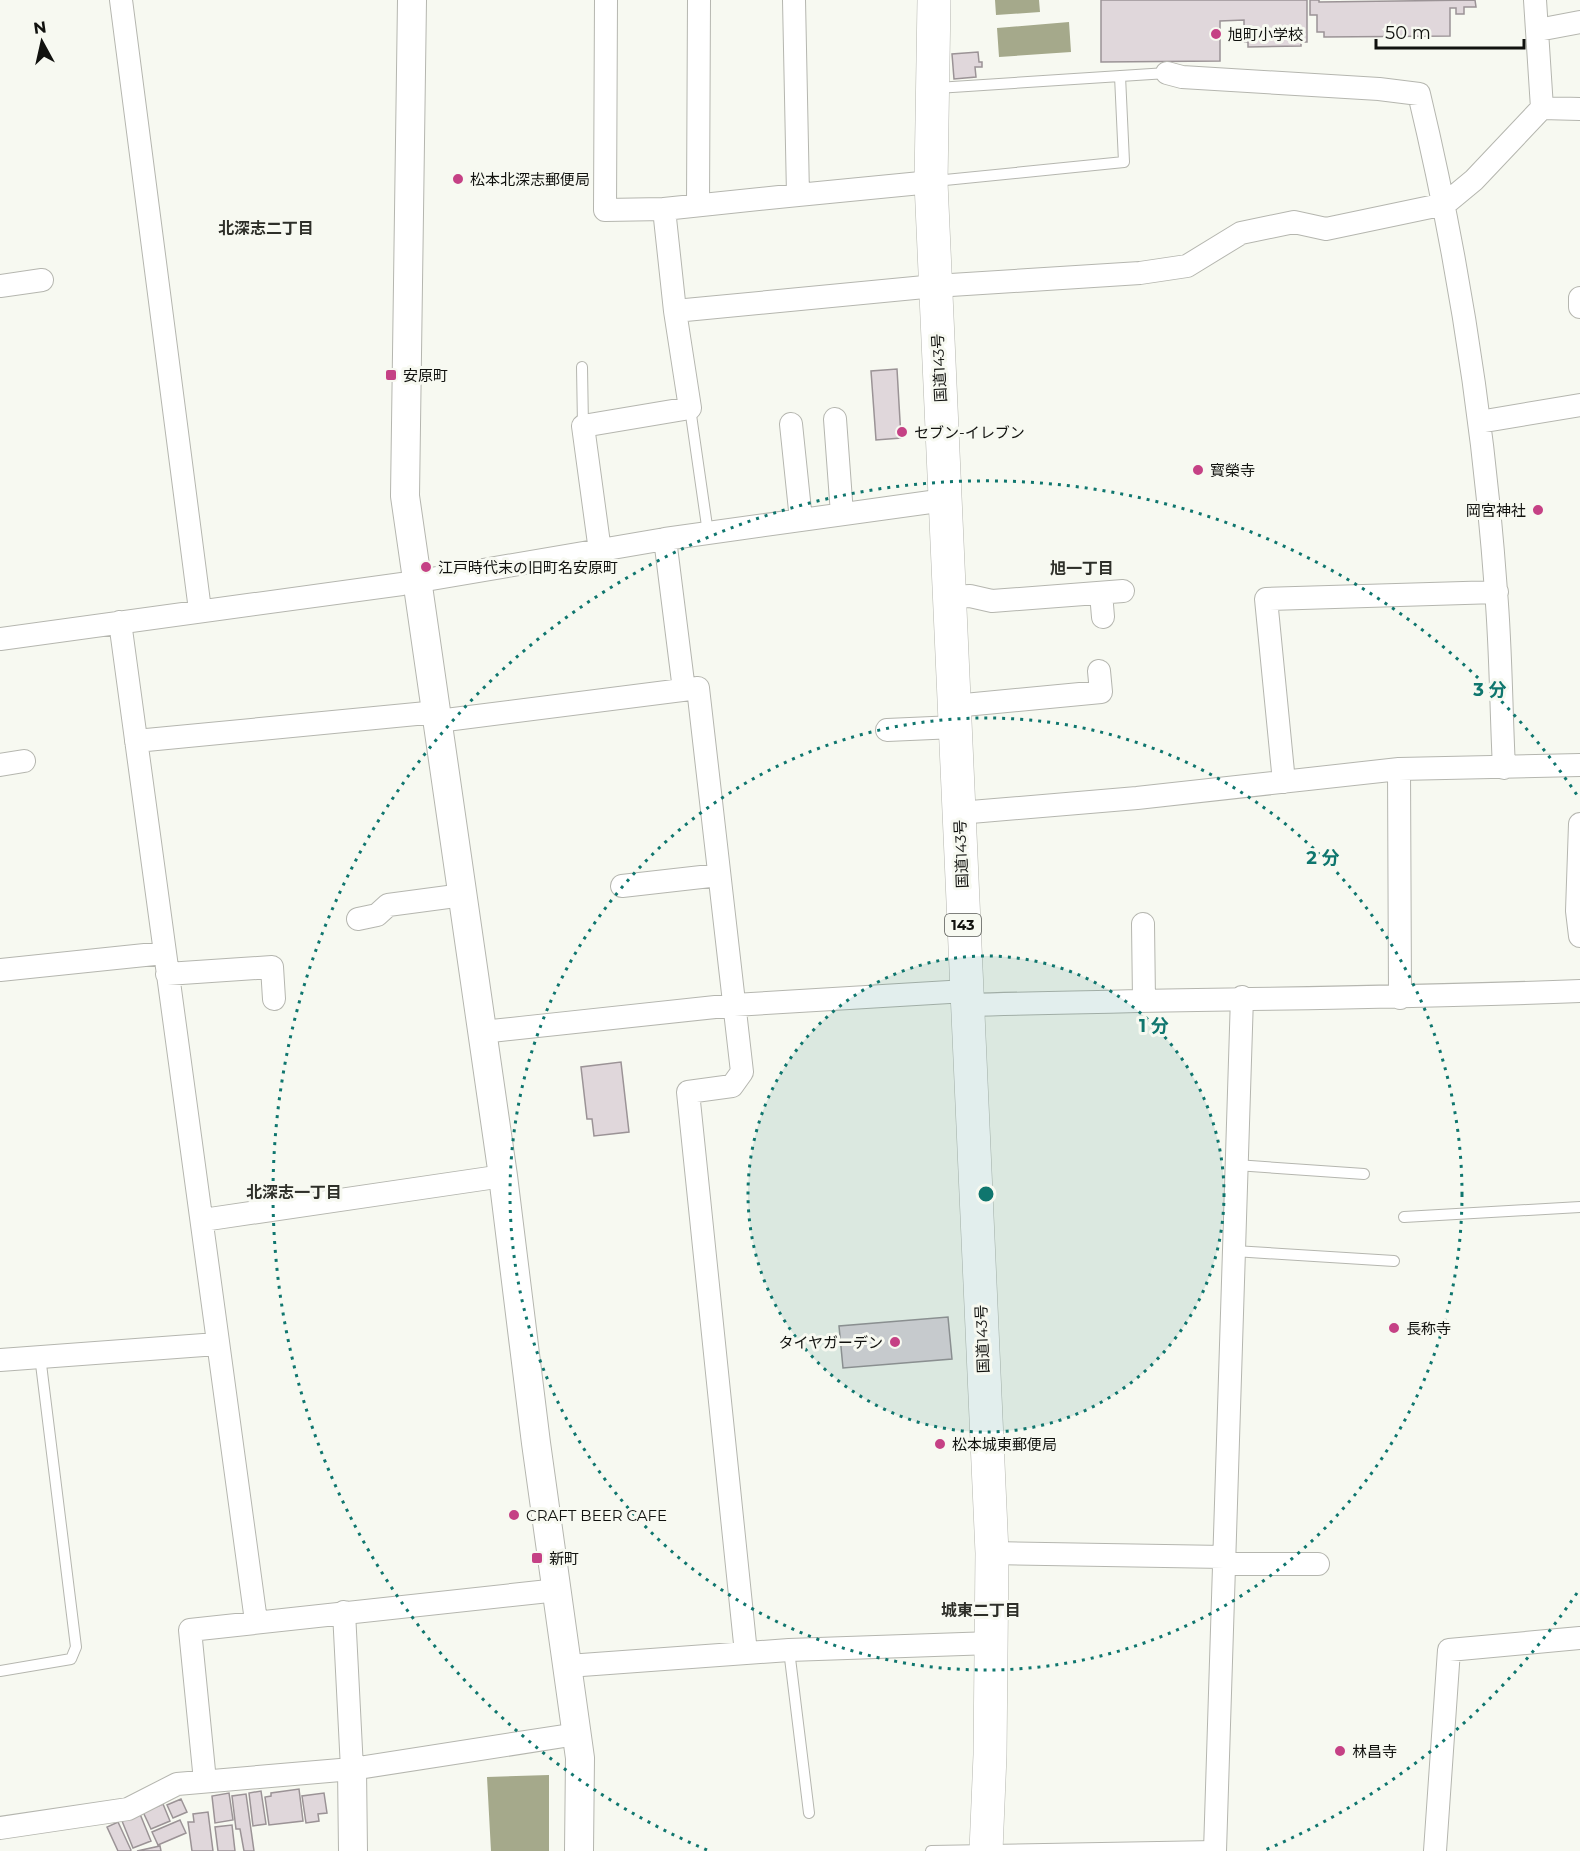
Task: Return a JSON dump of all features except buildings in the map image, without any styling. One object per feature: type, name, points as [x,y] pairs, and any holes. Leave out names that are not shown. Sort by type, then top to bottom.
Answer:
[{"type":"highway","name":"国道143号","points":[[934,0],[931,182],[992,1553],[986,1850]]},
{"type":"street","points":[[121,0],[200,610]]},
{"type":"street","points":[[412,0],[405,496],[503,1176],[536,1443],[577,1734],[580,1758],[579,1851]]},
{"type":"street","points":[[606,0],[605,210],[664,209],[931,182]]},
{"type":"street","points":[[698,205],[699,0]]},
{"type":"street","points":[[795,0],[798,195]]},
{"type":"street","points":[[675,311],[935,286],[1140,273],[1187,266],[1241,233],[1294,222],[1326,229],[1445,204],[1474,180],[1542,108],[1535,0]]},
{"type":"street","points":[[1538,30],[1580,22]]},
{"type":"street","points":[[1167,73],[1182,77],[1379,89],[1419,94],[1445,204],[1479,423],[1497,592],[1504,768]]},
{"type":"street","points":[[1542,108],[1580,109]]},
{"type":"street","points":[[600,551],[582,426],[690,408],[675,311],[664,209]]},
{"type":"street","points":[[0,286],[42,280]]},
{"type":"street","points":[[1580,298],[1580,308]]},
{"type":"street","points":[[1479,423],[1580,405]]},
{"type":"street","points":[[835,419],[842,514]]},
{"type":"street","points":[[791,424],[801,520]]},
{"type":"street","points":[[0,639],[416,580],[665,539],[945,500]]},
{"type":"street","points":[[665,539],[684,690]]},
{"type":"street","points":[[949,597],[970,596],[992,601],[1112,592],[1103,617]]},
{"type":"street","points":[[1284,782],[1266,599],[1497,592]]},
{"type":"street","points":[[120,622],[256,1621]]},
{"type":"street","points":[[887,730],[1105,685]]},
{"type":"street","points":[[136,741],[437,716],[698,688],[741,1072],[732,1086],[688,1092],[746,1653]]},
{"type":"street","points":[[0,765],[24,761]]},
{"type":"street","points":[[959,813],[1399,769],[1580,765]]},
{"type":"street","points":[[1399,769],[1400,998]]},
{"type":"street","points":[[1580,824],[1576,911],[1580,936]]},
{"type":"street","points":[[622,886],[719,875]]},
{"type":"street","points":[[358,919],[376,915],[388,905],[463,895]]},
{"type":"street","points":[[1143,924],[1144,1000]]},
{"type":"street","points":[[0,970],[165,964],[272,967],[274,999]]},
{"type":"street","points":[[482,1032],[734,1005],[966,998],[1144,1000],[1242,997],[1400,998],[1580,991]]},
{"type":"street","points":[[1215,1848],[1242,997]]},
{"type":"street","points":[[203,1220],[503,1176]]},
{"type":"street","points":[[0,1360],[217,1344]]},
{"type":"street","points":[[992,1553],[1318,1564]]},
{"type":"street","points":[[205,1781],[190,1630],[256,1621],[558,1590]]},
{"type":"street","points":[[344,1612],[352,1769],[353,1851]]},
{"type":"street","points":[[1436,1851],[1449,1650],[1580,1638]]},
{"type":"street","points":[[568,1666],[789,1650],[992,1642]]},
{"type":"street","points":[[0,1828],[128,1809],[177,1784],[352,1769],[577,1734]]},
{"type":"lane","points":[[933,88],[1167,73]]},
{"type":"lane","points":[[931,182],[1124,162],[1120,76]]},
{"type":"lane","points":[[582,367],[582,426]]},
{"type":"lane","points":[[690,408],[708,533]]},
{"type":"lane","points":[[1236,1165],[1364,1174]]},
{"type":"lane","points":[[1404,1217],[1580,1207]]},
{"type":"lane","points":[[1234,1251],[1394,1261]]},
{"type":"lane","points":[[0,1671],[71,1659],[76,1647],[40,1356]]},
{"type":"lane","points":[[789,1650],[809,1813]]},
{"type":"lane","points":[[931,1851],[1215,1848]]},
{"type":"shaded area","points":[[995,0],[1039,0],[1040,12],[996,15]]},
{"type":"shaded area","points":[[1069,22],[1071,52],[999,57],[997,28]]},
{"type":"shaded area","points":[[549,1775],[549,1851],[491,1851],[487,1777]]},
{"type":"place","name":"旭町小学校","points":[[1216,34]]},
{"type":"place","name":"松本北深志郵便局","points":[[458,179]]},
{"type":"place","name":"安原町","points":[[391,375]]},
{"type":"place","name":"セブン-イレブン","points":[[902,432]]},
{"type":"place","name":"寳榮寺","points":[[1198,470]]},
{"type":"place","name":"岡宮神社","points":[[1538,510]]},
{"type":"place","name":"江戸時代末の旧町名安原町","points":[[426,567]]},
{"type":"place","name":"長称寺","points":[[1394,1328]]},
{"type":"place","name":"タイヤガーデン","points":[[895,1342]]},
{"type":"place","name":"松本城東郵便局","points":[[940,1444]]},
{"type":"place","name":"CRAFT BEER CAFE","points":[[514,1515]]},
{"type":"place","name":"新町","points":[[537,1558]]},
{"type":"place","name":"林昌寺","points":[[1340,1751]]},
{"type":"district","name":"北深志二丁目","points":[[266,228]]},
{"type":"district","name":"旭一丁目","points":[[1082,568]]},
{"type":"district","name":"北深志一丁目","points":[[294,1192]]},
{"type":"district","name":"城東二丁目","points":[[981,1610]]}]
